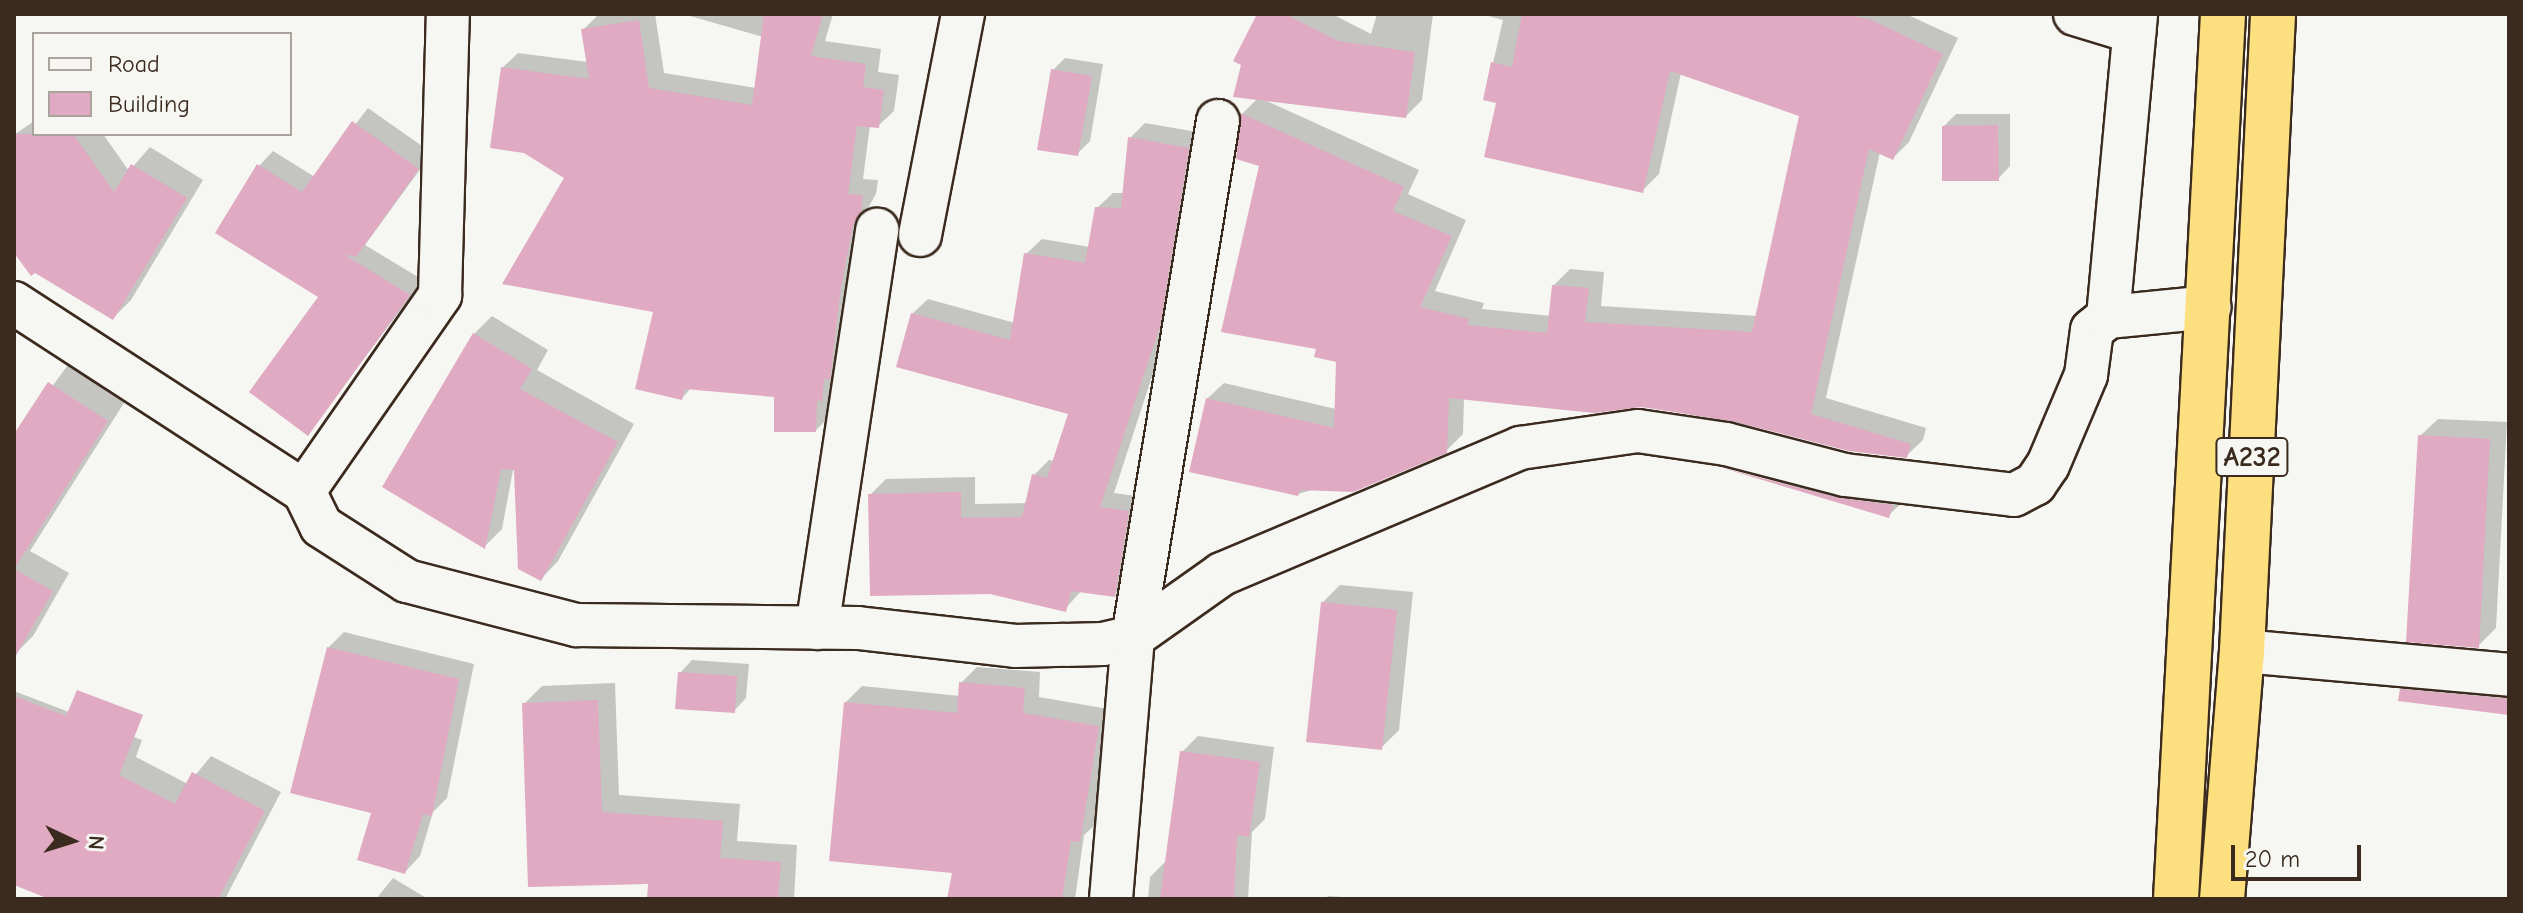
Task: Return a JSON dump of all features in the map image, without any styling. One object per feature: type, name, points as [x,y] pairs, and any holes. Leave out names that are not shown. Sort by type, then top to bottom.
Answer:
[{"type":"highway","name":"A232","points":[[2176,899],[2210,307],[2223,14]]},
{"type":"highway","name":"A232","points":[[2222,899],[2242,651],[2273,14]]},
{"type":"highway","points":[[2220,73],[2270,79]]},
{"type":"street","points":[[304,491],[440,295],[448,14]]},
{"type":"street","points":[[920,235],[963,14]]},
{"type":"street","points":[[2075,14],[2135,23],[2108,317]]},
{"type":"street","points":[[1111,899],[1133,637],[1218,121]]},
{"type":"street","points":[[817,628],[877,229]]},
{"type":"street","points":[[14,303],[304,491],[321,526],[407,581],[576,625],[817,628],[1015,646],[1103,644],[1133,637],[1222,574],[1520,448],[1638,431],[1726,444],[1845,475],[2014,495],[2035,484],[2048,465],[2086,375],[2092,330],[2108,317],[2210,307]]},
{"type":"street","points":[[2242,651],[2509,675]]},
{"type":"building","points":[[764,14],[823,14],[811,56],[866,64],[863,87],[884,90],[879,128],[857,126],[848,194],[863,195],[861,212],[853,225],[841,287],[830,379],[824,379],[822,401],[817,401],[816,432],[774,432],[774,397],[685,389],[682,400],[635,389],[653,312],[502,284],[564,178],[524,153],[490,148],[501,67],[589,79],[581,29],[639,20],[649,88],[752,105]]},
{"type":"building","points":[[1257,14],[1285,14],[1338,41],[1415,52],[1406,118],[1233,97],[1241,65],[1233,61]]},
{"type":"building","points":[[1522,14],[1840,14],[1869,19],[1943,54],[1893,160],[1869,149],[1811,414],[1911,444],[1907,458],[1849,451],[1732,421],[1642,407],[1594,413],[1449,398],[1447,453],[1353,492],[1300,490],[1298,496],[1189,472],[1206,398],[1334,428],[1336,362],[1314,357],[1316,349],[1221,332],[1259,166],[1236,159],[1240,113],[1404,187],[1393,211],[1452,236],[1420,307],[1469,319],[1467,325],[1547,333],[1552,285],[1589,288],[1585,322],[1752,332],[1799,116],[1670,71],[1643,193],[1484,157],[1496,103],[1483,100],[1491,62],[1512,67]]},
{"type":"building","points":[[1051,69],[1092,76],[1078,156],[1037,150]]},
{"type":"building","points":[[352,121],[419,169],[356,257],[343,254],[410,295],[308,436],[249,392],[318,297],[215,233],[257,164],[302,192]]},
{"type":"building","points":[[1998,125],[1999,181],[1942,181],[1942,126]]},
{"type":"building","points":[[14,134],[74,136],[114,192],[131,164],[187,198],[113,320],[35,273],[31,276],[14,253]]},
{"type":"building","points":[[1128,137],[1189,148],[1160,326],[1100,507],[1129,511],[1115,597],[1071,591],[1066,612],[990,594],[870,596],[868,494],[961,492],[961,518],[1022,517],[1032,474],[1047,478],[1068,414],[896,367],[911,313],[1010,340],[1024,253],[1085,263],[1095,207],[1121,208]]},
{"type":"building","points":[[473,333],[532,369],[520,389],[618,442],[541,581],[518,569],[514,470],[501,469],[485,549],[382,487]]},
{"type":"building","points":[[48,382],[108,421],[14,569],[14,434]]},
{"type":"building","points":[[2418,435],[2490,439],[2479,648],[2406,642]]},
{"type":"building","points":[[1719,467],[1839,498],[1893,505],[1889,518]]},
{"type":"building","points":[[14,569],[53,591],[14,659]]},
{"type":"building","points":[[1321,602],[1397,610],[1382,750],[1306,742]]},
{"type":"building","points":[[327,647],[459,679],[432,816],[423,814],[405,874],[357,860],[371,813],[290,793]]},
{"type":"building","points":[[678,672],[737,676],[735,713],[675,709]]},
{"type":"building","points":[[959,682],[1025,688],[1023,713],[1099,726],[1080,842],[1071,841],[1062,899],[947,899],[952,873],[829,861],[844,702],[957,713]]},
{"type":"building","points":[[2400,689],[2509,699],[2509,715],[2398,701]]},
{"type":"building","points":[[77,690],[143,715],[119,775],[175,804],[192,772],[265,811],[218,899],[49,899],[14,885],[14,696],[66,716]]},
{"type":"building","points":[[598,700],[602,812],[723,821],[720,858],[781,862],[778,899],[647,899],[648,884],[528,887],[522,703]]},
{"type":"building","points":[[1180,751],[1260,762],[1249,837],[1237,835],[1234,899],[1160,899]]}]
